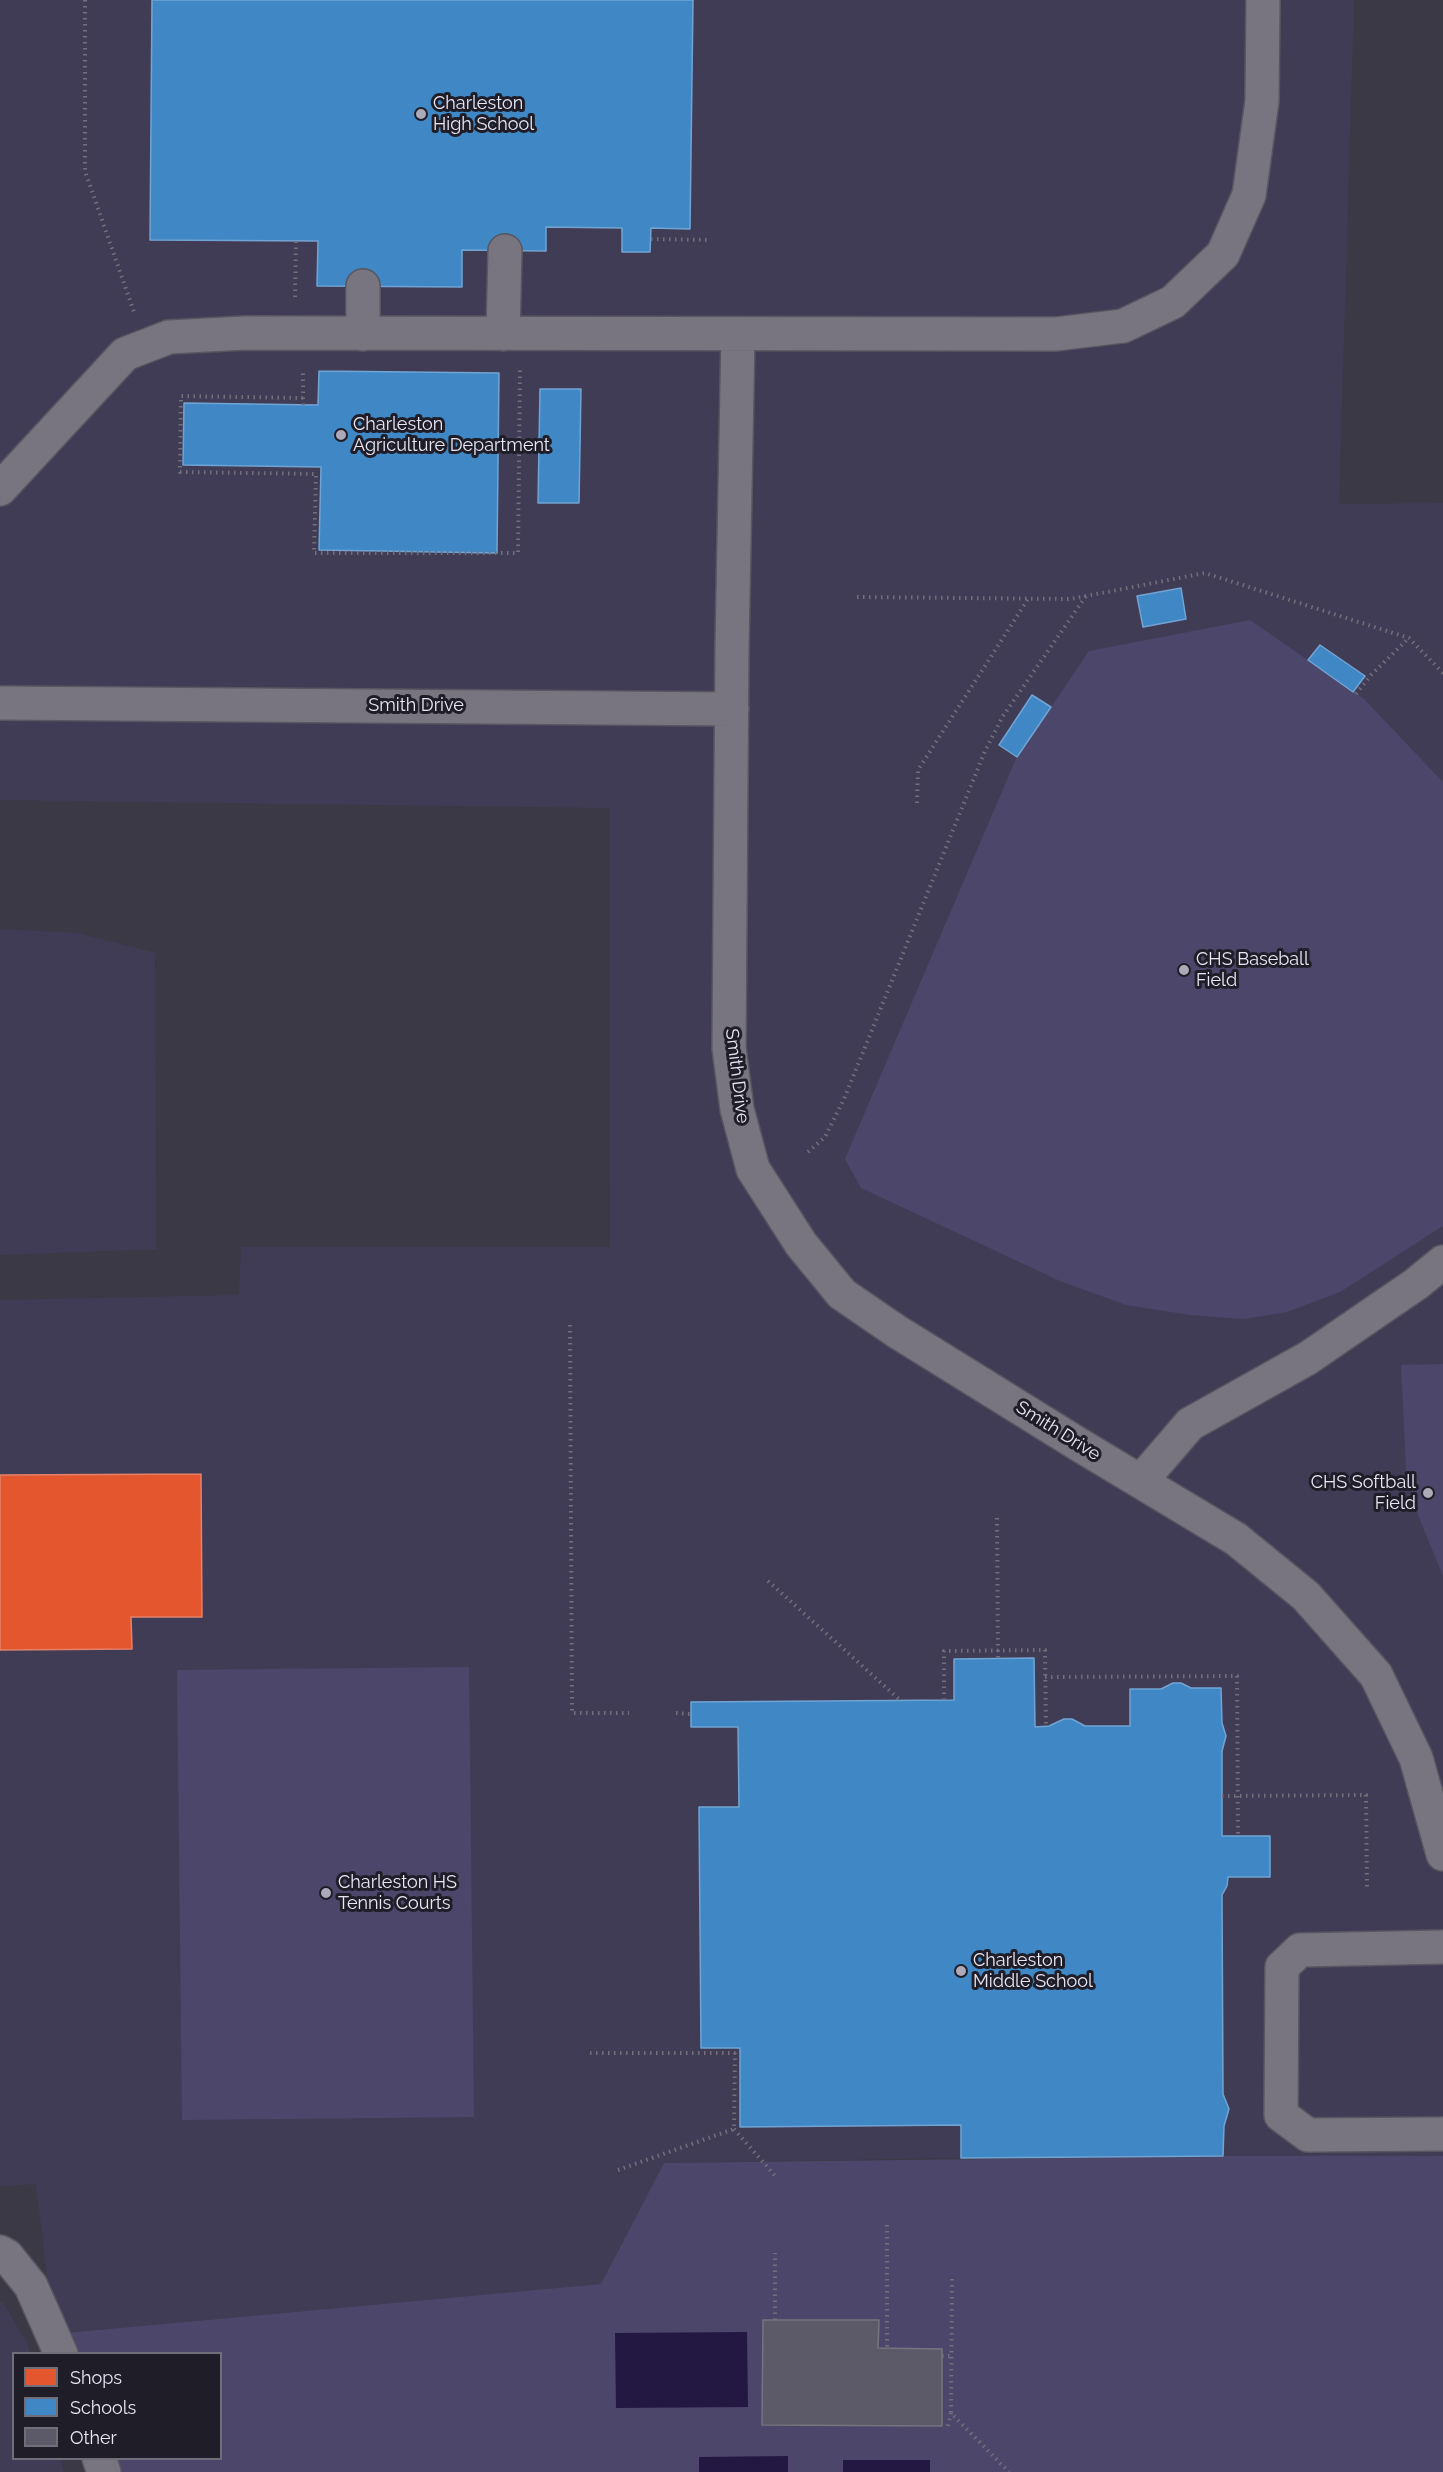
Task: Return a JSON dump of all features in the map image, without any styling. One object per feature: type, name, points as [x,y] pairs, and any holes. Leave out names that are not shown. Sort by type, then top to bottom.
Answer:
[{"type":"street","points":[[0,489],[125,354],[170,338],[208,334],[363,334],[511,347],[738,335],[1056,334],[1123,326],[1173,302],[1223,254],[1250,195],[1262,101],[1263,0]]},
{"type":"street","points":[[505,250],[511,347]]},
{"type":"street","points":[[363,286],[363,334]]},
{"type":"street","points":[[732,709],[738,335]]},
{"type":"street","name":"Smith Drive","points":[[0,703],[732,709],[729,1048],[737,1109],[753,1169],[801,1244],[842,1294],[896,1331],[1236,1539],[1298,1589],[1376,1675],[1416,1758],[1443,1854]]},
{"type":"street","points":[[1141,1482],[1190,1424],[1308,1358],[1416,1284],[1443,1262]]},
{"type":"street","points":[[1443,1947],[1300,1950],[1282,1967],[1281,2081],[1281,2115],[1308,2135],[1443,2134]]},
{"type":"street","points":[[0,2252],[7,2256],[31,2286],[60,2352]]},
{"type":"path","points":[[85,0],[85,171],[136,317]]},
{"type":"path","points":[[651,239],[708,240]]},
{"type":"path","points":[[295,306],[296,241]]},
{"type":"path","points":[[303,398],[181,396],[180,472],[316,474],[314,553],[518,553],[511,347]]},
{"type":"path","points":[[857,597],[1071,599],[1205,573],[1409,638],[1443,673]]},
{"type":"path","points":[[808,1152],[825,1137],[844,1100],[998,724],[1086,596]]},
{"type":"path","points":[[917,803],[918,770],[1029,599]]},
{"type":"path","points":[[1356,694],[1371,675],[1409,638]]},
{"type":"path","points":[[570,1325],[572,1713],[629,1713]]},
{"type":"path","points":[[997,1518],[998,1659]]},
{"type":"path","points":[[768,1581],[900,1700]]},
{"type":"path","points":[[944,1700],[944,1651],[1045,1650],[1046,1727]]},
{"type":"path","points":[[1045,1677],[1237,1676],[1238,1836]]},
{"type":"path","points":[[1176,1677],[1176,1683]]},
{"type":"path","points":[[676,1713],[691,1714]]},
{"type":"path","points":[[1222,1796],[1366,1795],[1367,1889]]},
{"type":"path","points":[[590,2053],[737,2053],[734,2129],[776,2177]]},
{"type":"path","points":[[618,2170],[734,2129]]},
{"type":"path","points":[[887,2225],[887,2348]]},
{"type":"path","points":[[775,2253],[775,2320]]},
{"type":"path","points":[[948,2426],[951,2413],[952,2278]]},
{"type":"path","points":[[942,2356],[951,2356]]},
{"type":"path","points":[[951,2413],[1009,2472]]},
{"type":"shaded area","points":[[0,0],[1354,0],[1339,504],[1443,503],[1443,2156],[961,2158],[664,2163],[601,2284],[54,2334],[36,2184],[0,2186],[0,1300],[239,1295],[241,1247],[610,1247],[609,808],[0,800]]},
{"type":"shaded area","name":"CHS Baseball Field","points":[[1250,620],[1364,699],[1443,782],[1443,1226],[1340,1292],[1287,1312],[1244,1319],[1190,1315],[1126,1305],[1060,1281],[861,1188],[845,1159],[1015,761],[1089,651]]},
{"type":"shaded area","points":[[0,929],[77,933],[155,953],[156,1249],[0,1255]]},
{"type":"shaded area","name":"CHS Softball Field","points":[[1443,1364],[1443,1576],[1418,1515],[1406,1470],[1401,1365]]},
{"type":"shaded area","name":"Charleston HS Tennis Courts","points":[[469,1667],[474,2117],[182,2120],[177,1670]]},
{"type":"shaded area","points":[[1223,2156],[1443,2156],[1443,2472],[104,2472],[99,2460],[222,2460],[222,2352],[61,2352],[54,2334],[601,2284],[664,2163]]},
{"type":"shaded area","points":[[0,2302],[3,2303],[27,2343],[30,2352],[12,2352],[12,2460],[60,2460],[64,2472],[0,2472]]},
{"type":"shaded area","points":[[747,2332],[748,2407],[616,2408],[615,2333]]},
{"type":"shaded area","points":[[788,2456],[788,2472],[699,2472],[699,2457]]},
{"type":"shaded area","points":[[843,2460],[930,2460],[930,2472],[843,2472]]},
{"type":"building: Shops","points":[[201,1474],[202,1617],[131,1617],[132,1649],[0,1650],[0,1475]]},
{"type":"building: Schools","name":"Charleston High School","points":[[152,0],[693,0],[690,229],[651,228],[650,252],[622,252],[622,228],[546,227],[546,251],[462,250],[462,287],[317,286],[318,241],[150,240]]},
{"type":"building: Schools","name":"Charleston Agriculture Department","points":[[319,371],[499,373],[497,553],[319,550],[321,467],[183,465],[184,403],[318,405]]},
{"type":"building: Schools","points":[[540,389],[581,389],[579,503],[538,503]]},
{"type":"building: Schools","points":[[1181,588],[1186,619],[1143,627],[1137,596]]},
{"type":"building: Schools","points":[[1320,645],[1365,676],[1353,692],[1308,660]]},
{"type":"building: Schools","points":[[1032,695],[1051,707],[1017,757],[999,745]]},
{"type":"building: Schools","name":"Charleston Middle School","points":[[1034,1658],[1035,1727],[1049,1726],[1064,1719],[1072,1719],[1085,1726],[1130,1726],[1130,1689],[1161,1689],[1173,1683],[1181,1683],[1191,1688],[1221,1688],[1222,1723],[1226,1736],[1222,1751],[1222,1836],[1270,1836],[1270,1877],[1228,1877],[1227,1886],[1222,1895],[1223,2094],[1229,2109],[1224,2126],[1223,2156],[961,2158],[961,2125],[740,2127],[740,2048],[701,2048],[699,1807],[739,1807],[738,1727],[691,1727],[691,1702],[954,1700],[954,1659]]},
{"type":"building: Other","points":[[763,2320],[879,2320],[878,2348],[942,2349],[942,2426],[762,2425]]},
{"type":"place","name":"Charleston High School","points":[[421,114]]},
{"type":"place","name":"Charleston Agriculture Department","points":[[341,435]]},
{"type":"place","name":"CHS Baseball Field","points":[[1184,970]]},
{"type":"place","name":"CHS Softball Field","points":[[1428,1493]]},
{"type":"place","name":"Charleston HS Tennis Courts","points":[[326,1893]]},
{"type":"place","name":"Charleston Middle School","points":[[961,1971]]}]
